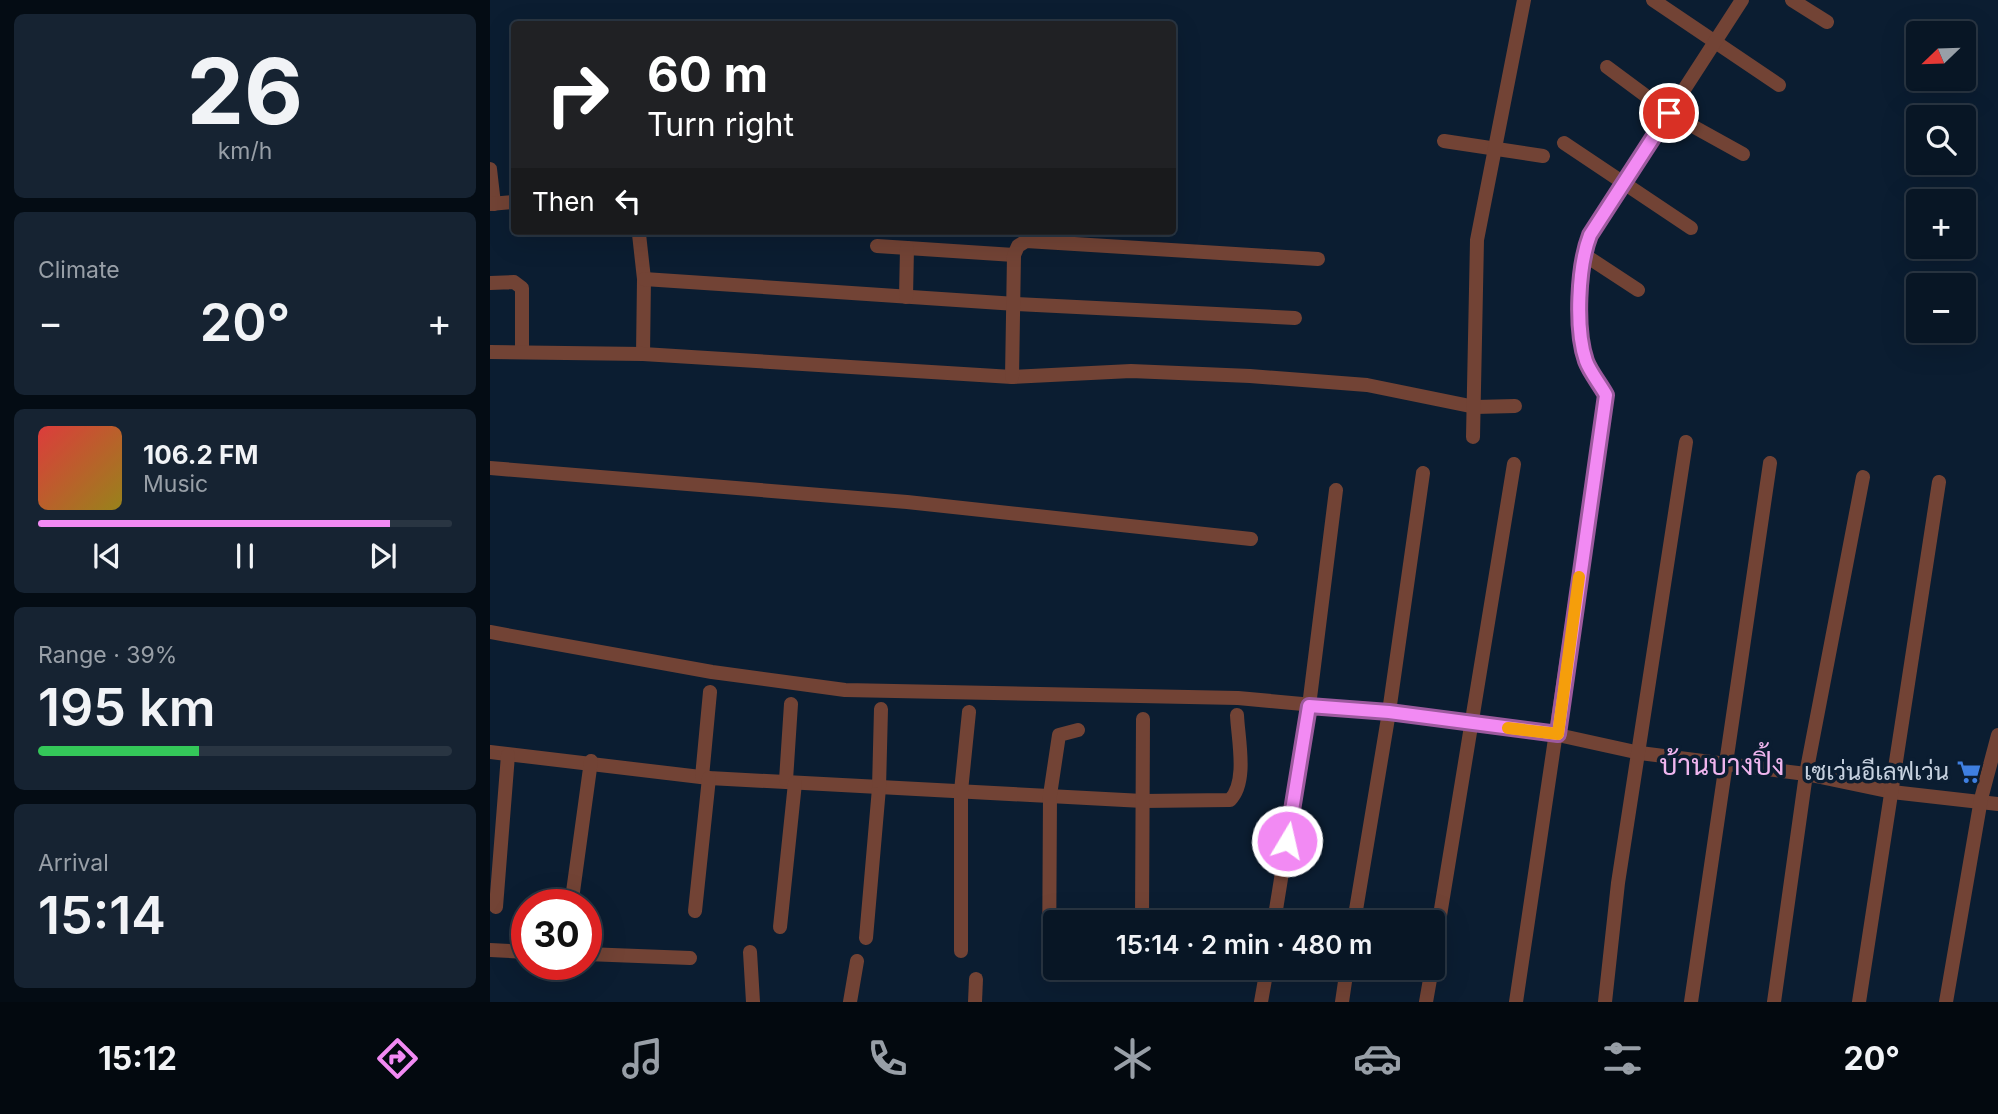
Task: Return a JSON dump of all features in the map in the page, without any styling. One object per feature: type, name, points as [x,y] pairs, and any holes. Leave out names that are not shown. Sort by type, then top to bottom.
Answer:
[{"type":"street","points":[[1473,437],[1477,240],[1524,0]]},
{"type":"street","points":[[1653,0],[1779,85]]},
{"type":"street","points":[[1516,1002],[1558,734],[1606,395],[1586,361],[1579,305],[1583,254],[1590,235],[1742,0]]},
{"type":"street","points":[[1792,0],[1827,22]]},
{"type":"street","points":[[1607,66],[1669,113],[1743,154]]},
{"type":"street","points":[[1444,141],[1543,156]]},
{"type":"street","points":[[1564,143],[1691,228]]},
{"type":"street","points":[[490,169],[492,204],[511,202]]},
{"type":"street","points":[[639,235],[644,279],[643,354]]},
{"type":"street","points":[[1012,377],[1016,304],[1014,255],[1018,246],[1026,241],[1120,249],[1318,259]]},
{"type":"street","points":[[877,246],[1014,255]]},
{"type":"street","points":[[906,297],[907,247]]},
{"type":"street","points":[[1583,254],[1638,290]]},
{"type":"street","points":[[644,279],[1016,304],[1295,318]]},
{"type":"street","points":[[490,284],[514,282],[522,288],[522,352]]},
{"type":"street","points":[[490,352],[643,354],[1012,377],[1130,371],[1250,376],[1367,384],[1475,407],[1515,406]]},
{"type":"street","points":[[1605,1002],[1618,883],[1686,442]]},
{"type":"street","points":[[1691,1002],[1770,463]]},
{"type":"street","points":[[1441,910],[1514,464]]},
{"type":"street","points":[[490,468],[908,502],[1251,539]]},
{"type":"street","points":[[1356,910],[1389,712],[1423,473]]},
{"type":"street","points":[[1774,1002],[1806,774],[1863,477]]},
{"type":"street","points":[[1859,1002],[1939,482]]},
{"type":"street","points":[[1276,910],[1309,706],[1336,490]]},
{"type":"street","points":[[490,632],[712,672],[845,690],[1238,698],[1389,712],[1558,734],[1640,753],[1806,774],[1892,792],[1981,799],[1998,804]]},
{"type":"street","points":[[695,911],[710,692]]},
{"type":"street","points":[[780,927],[790,782],[791,704]]},
{"type":"street","points":[[866,938],[879,788],[881,709]]},
{"type":"street","points":[[961,951],[961,791],[969,712]]},
{"type":"street","points":[[490,752],[591,761],[705,777],[1143,801],[1230,800],[1237,793],[1240,768],[1237,715]]},
{"type":"street","points":[[1142,910],[1143,719]]},
{"type":"street","points":[[1049,910],[1050,795],[1058,729],[1078,730]]},
{"type":"street","points":[[1946,1002],[1981,799],[1998,735]]},
{"type":"street","points":[[496,907],[508,755]]},
{"type":"street","points":[[573,889],[591,761]]},
{"type":"street","points":[[490,950],[511,951]]},
{"type":"street","points":[[750,952],[753,1002]]},
{"type":"street","points":[[602,955],[690,958]]},
{"type":"street","points":[[850,1002],[857,961]]},
{"type":"street","points":[[975,1002],[976,979]]},
{"type":"street","points":[[1261,1002],[1265,980]]},
{"type":"street","points":[[1342,1002],[1345,980]]},
{"type":"street","points":[[1426,1002],[1430,980]]},
{"type":"slow traffic","points":[[1508,728],[1558,734],[1579,577]]},
{"type":"place","name":"เซเว่นอีเลฟเว่น","points":[[1969,772]]},
{"type":"district","name":"บ้านบางปิ้ง","points":[[1722,765]]},
{"type":"route","points":[[1287,841],[1309,706],[1389,712],[1558,734],[1606,395],[1586,361],[1579,305],[1583,254],[1590,235],[1669,113]]}]
